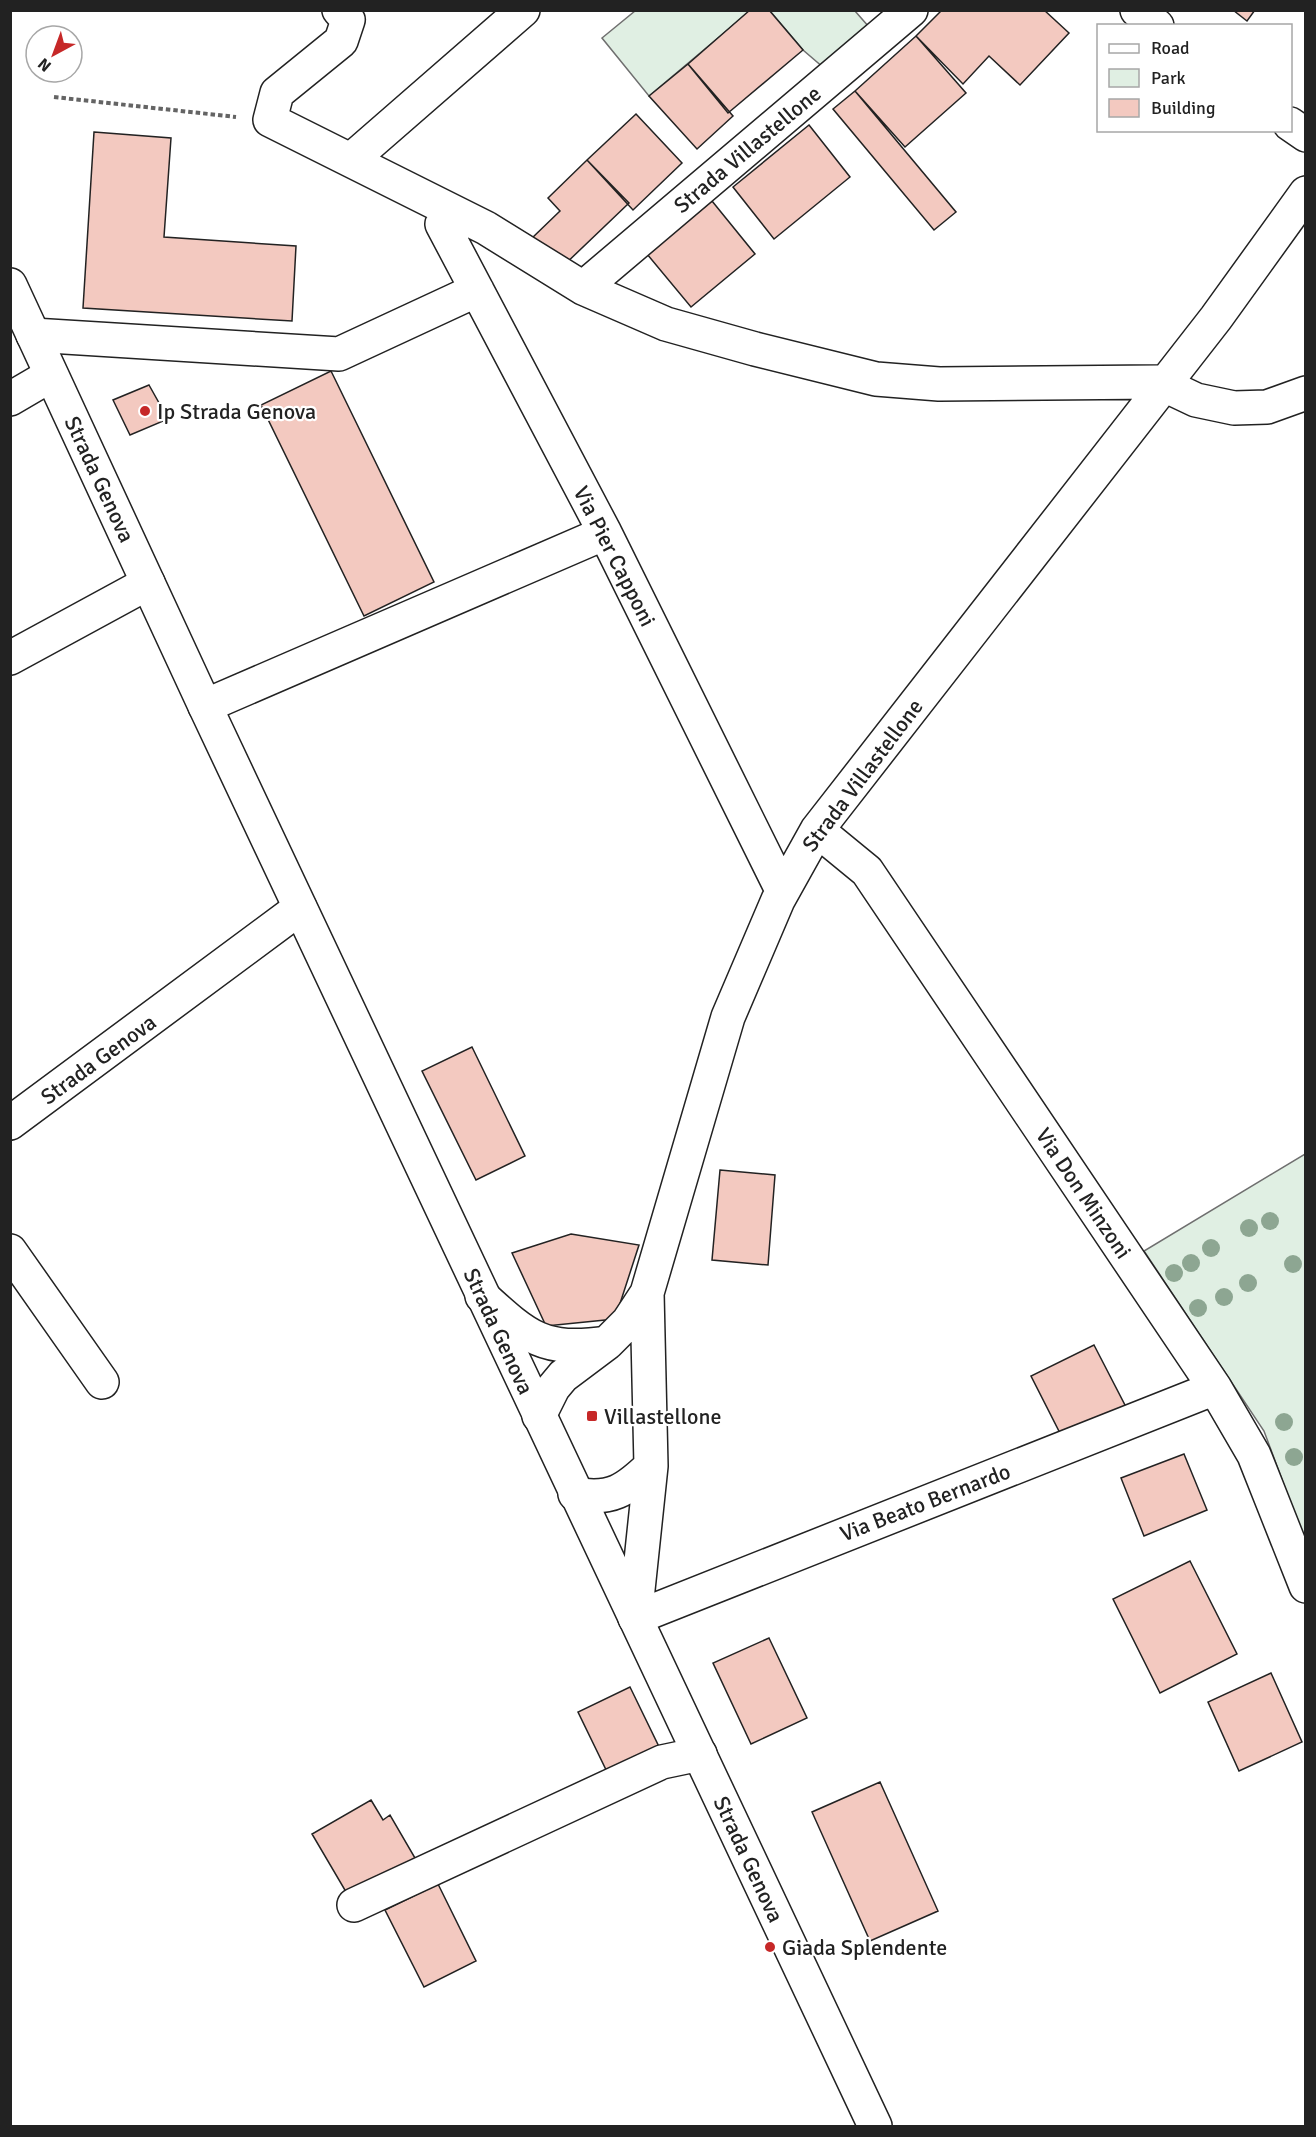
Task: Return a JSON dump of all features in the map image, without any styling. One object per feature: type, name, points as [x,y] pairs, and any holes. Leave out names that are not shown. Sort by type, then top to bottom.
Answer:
[{"type":"street","points":[[339,10],[348,20],[340,41],[277,93],[270,120],[486,228],[583,288],[666,324],[755,350],[876,379],[939,384],[1128,382],[1162,384],[1196,400],[1234,408],[1267,407],[1305,393]]},
{"type":"street","points":[[352,159],[524,10]]},
{"type":"street","name":"Strada Villastellone","points":[[583,288],[911,10]]},
{"type":"street","points":[[1137,10],[1154,24]]},
{"type":"street","points":[[1292,125],[1305,135]]},
{"type":"street","name":"Strada Villastellone","points":[[539,1416],[553,1388],[563,1376],[608,1343],[628,1322],[647,1293],[728,1017],[782,890],[817,830],[1162,384],[1216,318],[1305,193]]},
{"type":"street","name":"Via Pier Capponi","points":[[442,224],[604,533],[782,890]]},
{"type":"street","name":"Strada Genova","points":[[10,285],[482,1296],[875,2127]]},
{"type":"street","points":[[33,335],[339,354],[477,290]]},
{"type":"street","points":[[10,399],[51,375]]},
{"type":"street","points":[[205,705],[604,533]]},
{"type":"street","points":[[10,658],[148,583]]},
{"type":"street","name":"Via Don Minzoni","points":[[817,830],[867,871],[1215,1388],[1254,1455],[1305,1586]]},
{"type":"street","name":"Strada Genova","points":[[10,1123],[300,908]]},
{"type":"street","points":[[10,1251],[102,1382]]},
{"type":"street","name":"Strada Villastellone","points":[[635,1618],[651,1466],[647,1293]]},
{"type":"street","points":[[482,1296],[512,1323],[543,1342],[575,1348],[608,1343]]},
{"type":"street","name":"Via Beato Bernardo","points":[[635,1618],[1215,1388]]},
{"type":"street","points":[[575,1494],[592,1497],[622,1492],[651,1466]]},
{"type":"street","points":[[354,1905],[662,1762],[700,1754]]},
{"type":"path","points":[[54,97],[270,120]]},
{"type":"green space","points":[[635,11],[750,11],[649,96],[602,38]]},
{"type":"green space","points":[[770,11],[855,11],[869,27],[824,68],[803,50]]},
{"type":"green space","points":[[1305,1154],[1305,1542],[1264,1431],[1144,1251]]},
{"type":"building","points":[[750,10],[769,10],[803,50],[728,113],[688,64]]},
{"type":"building","points":[[942,10],[1044,10],[1069,33],[1020,85],[989,56],[963,84],[916,36]]},
{"type":"building","points":[[1233,10],[1255,10],[1247,21]]},
{"type":"building","points":[[916,36],[966,93],[905,147],[855,91]]},
{"type":"building","points":[[688,64],[733,116],[697,149],[649,96]]},
{"type":"building","points":[[855,91],[956,212],[934,230],[833,109]]},
{"type":"building","points":[[636,114],[682,163],[633,210],[587,160]]},
{"type":"building","points":[[809,125],[850,177],[774,239],[733,187]]},
{"type":"building","points":[[94,132],[171,138],[164,237],[296,246],[292,321],[83,308]]},
{"type":"building","points":[[587,160],[629,203],[560,269],[531,239],[560,211],[548,198]]},
{"type":"building","points":[[712,201],[755,254],[691,307],[647,254]]},
{"type":"building","points":[[331,371],[434,582],[364,616],[261,405]]},
{"type":"building","points":[[149,385],[168,419],[130,435],[113,400]]},
{"type":"building","points":[[472,1047],[525,1156],[476,1180],[422,1071]]},
{"type":"building","points":[[720,1170],[775,1175],[768,1265],[712,1260]]},
{"type":"building","points":[[571,1234],[639,1245],[615,1319],[546,1326],[512,1253]]},
{"type":"building","points":[[1094,1345],[1127,1409],[1064,1441],[1031,1376]]},
{"type":"building","points":[[1184,1454],[1207,1510],[1144,1536],[1121,1478]]},
{"type":"building","points":[[1190,1561],[1237,1654],[1160,1693],[1113,1599]]},
{"type":"building","points":[[769,1638],[807,1718],[751,1744],[713,1663]]},
{"type":"building","points":[[1271,1673],[1302,1742],[1239,1771],[1208,1702]]},
{"type":"building","points":[[630,1687],[663,1755],[611,1780],[578,1712]]},
{"type":"building","points":[[880,1782],[938,1911],[870,1941],[812,1812]]},
{"type":"building","points":[[371,1800],[383,1820],[390,1815],[415,1858],[349,1897],[312,1834]]},
{"type":"building","points":[[438,1884],[476,1961],[424,1987],[385,1910]]},
{"type":"place","name":"Ip Strada Genova","points":[[145,411]]},
{"type":"place","name":"Villastellone","points":[[592,1416]]},
{"type":"place","name":"Giada Splendente","points":[[770,1947]]}]
